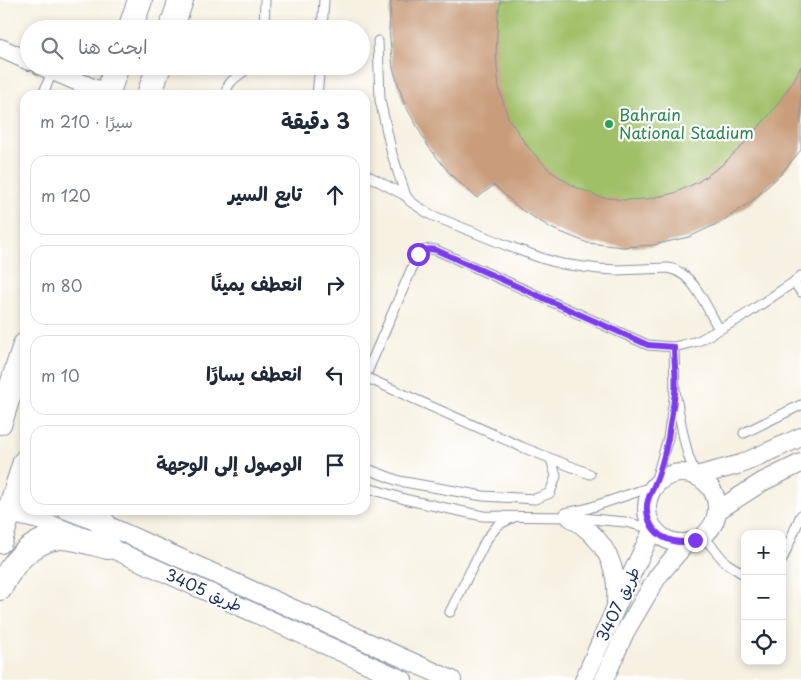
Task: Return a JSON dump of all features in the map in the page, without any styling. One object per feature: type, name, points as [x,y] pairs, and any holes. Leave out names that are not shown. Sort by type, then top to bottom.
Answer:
[{"type":"main road","points":[[133,20],[140,0]]},
{"type":"main road","points":[[174,20],[181,0]]},
{"type":"main road","points":[[108,90],[114,75]]},
{"type":"main road","points":[[151,90],[156,75]]},
{"type":"main road","points":[[0,422],[20,360]]},
{"type":"main road","points":[[0,541],[10,502],[20,475]]},
{"type":"main road","points":[[89,515],[106,536]]},
{"type":"main road","points":[[0,588],[6,576],[31,546],[60,537],[79,540],[106,536]]},
{"type":"street","points":[[0,48],[20,57]]},
{"type":"street","points":[[61,75],[97,90]]},
{"type":"street","points":[[696,476],[740,464],[801,438]]},
{"type":"street","points":[[717,511],[762,482],[801,463]]},
{"type":"street","points":[[687,473],[696,476],[712,490],[716,500],[717,511],[714,522],[703,536],[686,543],[679,543],[664,538],[654,529],[649,521],[647,503],[649,494],[654,486],[669,475],[687,473]]},
{"type":"street","name":"طريق 3405","points":[[31,515],[39,520],[106,536],[452,680]]},
{"type":"street","name":"طريق 3405","points":[[74,515],[106,536],[403,680]]},
{"type":"street","points":[[570,517],[583,525],[604,548],[616,576],[616,607]]},
{"type":"street","name":"طريق 3407","points":[[584,680],[616,607],[654,529]]},
{"type":"street","name":"طريق 3407","points":[[606,677],[625,632],[658,576],[686,543]]},
{"type":"lane","points":[[265,20],[266,0]]},
{"type":"lane","points":[[323,20],[324,0]]},
{"type":"lane","points":[[378,41],[380,100],[392,154],[406,196],[411,202],[431,215],[508,246],[562,264],[599,269],[668,268],[675,270],[692,283],[719,329]]},
{"type":"lane","points":[[44,90],[45,75]]},
{"type":"lane","points":[[227,90],[230,82],[239,75]]},
{"type":"lane","points":[[318,90],[319,75]]},
{"type":"lane","points":[[370,177],[406,196]]},
{"type":"lane","points":[[370,365],[418,254],[422,250],[431,248],[648,345],[674,347],[698,340],[742,318],[801,276]]},
{"type":"lane","points":[[794,282],[801,292]]},
{"type":"lane","points":[[674,347],[675,392],[688,455],[696,476]]},
{"type":"lane","points":[[370,379],[551,459],[590,474]]},
{"type":"lane","points":[[548,517],[586,509],[654,486],[668,438],[675,392]]},
{"type":"lane","points":[[744,434],[801,405]]},
{"type":"lane","points":[[370,470],[399,481],[483,496],[535,498],[550,493],[556,476],[551,459]]},
{"type":"lane","points":[[370,489],[408,500],[483,516],[570,517],[625,522],[654,529]]},
{"type":"lane","points":[[786,551],[801,515]]},
{"type":"lane","points":[[450,612],[486,540],[498,525],[516,516]]},
{"type":"lane","points":[[703,536],[726,562],[741,572]]},
{"type":"green space","name":"Bahrain National Stadium","points":[[391,0],[801,0],[801,150],[778,177],[752,201],[721,222],[689,237],[653,245],[623,247],[494,185],[477,198],[404,103],[393,68],[389,29]]},
{"type":"building","points":[[391,0],[501,0],[498,15],[496,55],[499,89],[509,119],[528,147],[550,171],[575,187],[600,197],[624,200],[647,199],[674,193],[698,182],[722,165],[743,145],[770,114],[793,82],[801,66],[801,150],[778,177],[752,201],[721,222],[689,237],[653,245],[623,247],[588,243],[553,229],[520,209],[494,185],[477,198],[451,175],[428,146],[404,103],[393,68],[389,29]]},
{"type":"place","name":"Bahrain National Stadium","points":[[609,124]]},
{"type":"route","points":[[418,254],[422,250],[431,248],[648,345],[674,347],[675,392],[668,438],[654,486],[649,494],[647,512],[649,521],[654,529],[664,538],[679,543],[695,540]]}]
